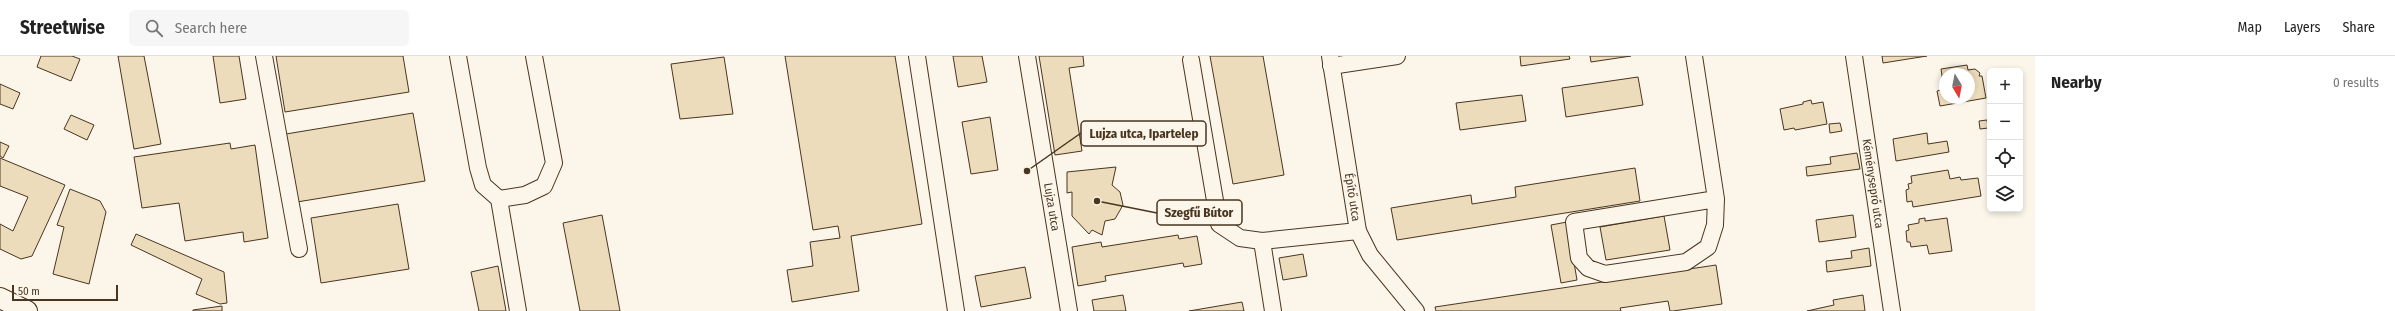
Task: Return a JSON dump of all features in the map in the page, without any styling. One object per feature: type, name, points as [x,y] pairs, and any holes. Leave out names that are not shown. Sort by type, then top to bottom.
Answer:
[{"type":"main road","points":[[0,298],[27,311]]},
{"type":"street","points":[[264,56],[299,249]]},
{"type":"street","points":[[458,56],[478,168],[483,185],[499,199],[518,311]]},
{"type":"street","points":[[499,199],[525,195],[544,186],[554,163],[534,56]]},
{"type":"street","points":[[916,56],[956,311]]},
{"type":"street","name":"Lujza utca","points":[[1027,56],[1069,311]]},
{"type":"street","name":"Építő utca","points":[[1396,56],[1330,61],[1358,231],[1370,255],[1416,311]]},
{"type":"street","points":[[1694,56],[1716,199],[1715,225],[1708,247],[1686,262],[1605,274],[1588,268],[1579,258],[1574,222],[1716,199]]},
{"type":"street","name":"Kéményseprő utca","points":[[1854,56],[1892,311]]},
{"type":"street","points":[[1191,60],[1219,224],[1240,238],[1262,241],[1358,231]]},
{"type":"street","points":[[1262,241],[1273,311]]},
{"type":"building","points":[[41,56],[72,56],[80,59],[71,81],[37,67]]},
{"type":"building","points":[[118,56],[144,56],[161,144],[134,149]]},
{"type":"building","points":[[213,56],[239,56],[246,99],[220,103]]},
{"type":"building","points":[[276,56],[403,56],[409,92],[285,112]]},
{"type":"building","points":[[785,56],[895,56],[922,224],[851,236],[859,291],[792,302],[787,270],[813,266],[810,242],[840,238],[838,226],[813,230]]},
{"type":"building","points":[[953,56],[982,56],[987,82],[958,87]]},
{"type":"building","points":[[1039,56],[1083,56],[1084,66],[1069,68],[1082,151],[1055,155]]},
{"type":"building","points":[[1210,56],[1263,56],[1284,175],[1233,184]]},
{"type":"building","points":[[1520,56],[1569,56],[1570,59],[1521,66]]},
{"type":"building","points":[[1590,56],[1631,56],[1591,62]]},
{"type":"building","points":[[1882,56],[1927,56],[1883,63]]},
{"type":"building","points":[[724,57],[733,114],[680,119],[671,64]]},
{"type":"building","points":[[1967,65],[1968,68],[1948,68]]},
{"type":"building","points":[[1975,69],[1980,73],[1979,76],[1982,76],[1986,98],[1975,100]]},
{"type":"building","points":[[1638,77],[1643,105],[1566,117],[1562,88]]},
{"type":"building","points":[[0,84],[20,93],[13,109],[0,104]]},
{"type":"building","points":[[1939,90],[1939,101],[1937,91]]},
{"type":"building","points":[[1522,95],[1526,121],[1460,130],[1456,103]]},
{"type":"building","points":[[1811,100],[1812,104],[1823,102],[1827,124],[1795,130],[1794,128],[1784,130],[1780,109],[1803,104],[1803,102]]},
{"type":"building","points":[[1940,104],[1952,104],[1940,106]]},
{"type":"building","points":[[413,113],[425,181],[297,202],[286,134]]},
{"type":"building","points":[[71,115],[94,125],[87,140],[64,129]]},
{"type":"building","points":[[990,117],[998,170],[971,174],[962,122]]},
{"type":"building","points":[[1987,120],[1987,128],[1980,129],[1979,121]]},
{"type":"building","points":[[1840,123],[1842,131],[1830,133],[1829,124]]},
{"type":"building","points":[[1927,133],[1928,144],[1947,141],[1949,152],[1896,161],[1893,139]]},
{"type":"building","points":[[0,142],[9,146],[3,158],[0,156]]},
{"type":"building","points":[[230,143],[231,149],[255,145],[268,238],[244,242],[243,232],[185,241],[179,203],[142,208],[134,157]]},
{"type":"building","points":[[1857,153],[1860,169],[1807,176],[1806,167],[1831,164],[1830,157]]},
{"type":"building","points":[[0,158],[65,185],[32,256],[21,259],[0,249],[0,224],[13,231],[28,197],[0,186]]},
{"type":"building","points":[[1116,167],[1112,185],[1120,192],[1123,205],[1115,219],[1105,221],[1102,235],[1092,230],[1089,234],[1072,216],[1072,192],[1067,193],[1067,172]]},
{"type":"building","points":[[1635,168],[1640,201],[1397,240],[1391,208],[1471,195],[1472,204],[1516,197],[1515,187]]},
{"type":"building","points":[[1948,170],[1950,179],[1960,177],[1961,180],[1978,178],[1981,196],[1913,207],[1912,201],[1907,202],[1906,190],[1909,189],[1908,184],[1912,183],[1911,176]]},
{"type":"building","points":[[70,189],[100,201],[106,212],[89,284],[53,274],[64,227],[57,225]]},
{"type":"building","points":[[398,204],[409,269],[321,283],[311,218]]},
{"type":"building","points":[[602,215],[620,311],[580,311],[563,223]]},
{"type":"building","points":[[1853,215],[1856,237],[1819,242],[1816,220]]},
{"type":"building","points":[[1664,216],[1670,250],[1606,260],[1600,227]]},
{"type":"building","points":[[1925,218],[1925,221],[1947,218],[1952,251],[1929,254],[1927,245],[1911,247],[1910,242],[1907,242],[1906,231],[1909,230],[1908,225],[1919,223],[1919,219]]},
{"type":"building","points":[[1567,222],[1577,280],[1561,283],[1551,225]]},
{"type":"building","points":[[136,234],[224,272],[227,303],[220,304],[196,294],[202,279],[131,245]]},
{"type":"building","points":[[1178,235],[1179,239],[1197,236],[1202,264],[1184,267],[1183,263],[1105,276],[1106,281],[1078,286],[1072,247],[1101,242],[1102,247]]},
{"type":"building","points":[[1869,248],[1871,266],[1827,272],[1826,261],[1852,258],[1851,251]]},
{"type":"building","points":[[1303,254],[1307,276],[1283,280],[1279,258]]},
{"type":"building","points":[[1716,265],[1722,304],[1673,311],[1670,311],[1668,301],[1620,308],[1621,311],[1436,311],[1435,307]]},
{"type":"building","points":[[498,266],[506,311],[479,311],[471,272]]},
{"type":"building","points":[[1025,267],[1031,298],[981,307],[975,276]]},
{"type":"building","points":[[1123,295],[1126,311],[1094,311],[1092,300]]},
{"type":"building","points":[[1863,295],[1865,311],[1807,311],[1834,305],[1833,300]]},
{"type":"building","points":[[1242,302],[1244,311],[1189,311]]},
{"type":"building","points":[[222,306],[222,311],[193,311],[193,310]]},
{"type":"place","name":"Lujza utca, Ipartelep","points":[[1027,171]]},
{"type":"place","name":"Szegfű Bútor","points":[[1097,201]]}]
